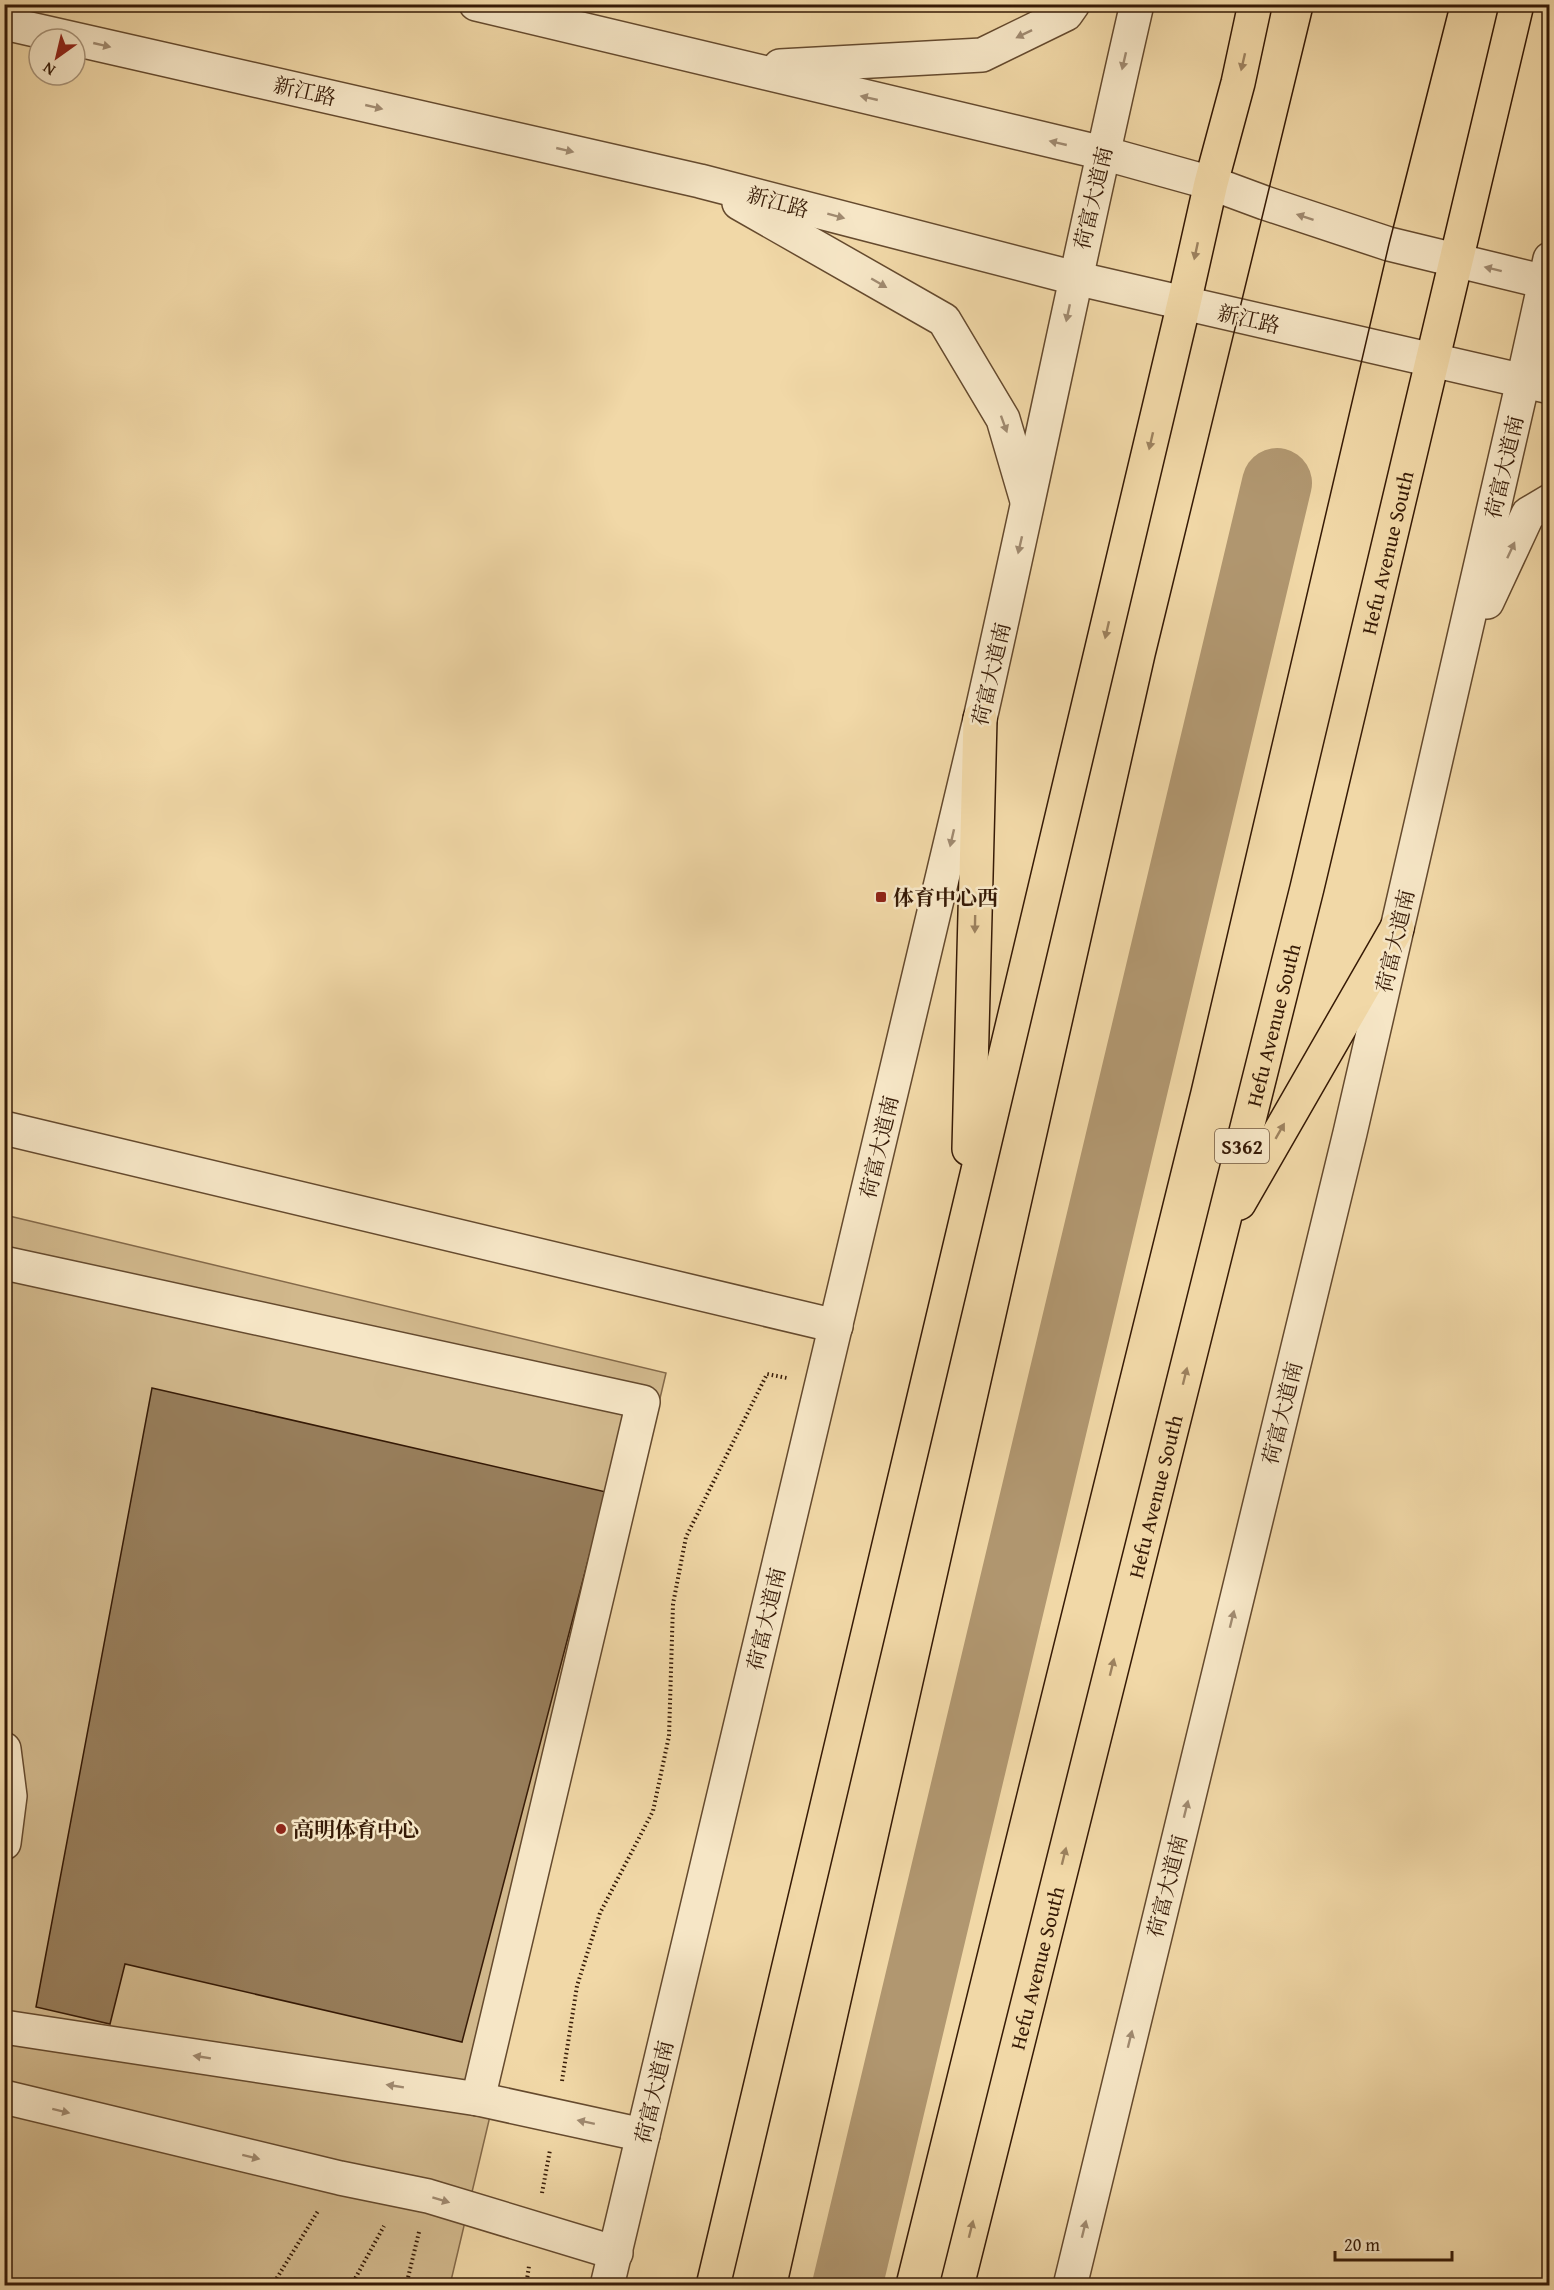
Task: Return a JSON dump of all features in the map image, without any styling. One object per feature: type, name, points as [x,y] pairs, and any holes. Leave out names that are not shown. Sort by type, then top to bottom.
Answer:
[{"type":"main road","points":[[713,2286],[1211,183],[1238,83],[1256,4]]},
{"type":"main road","name":"Hefu Avenue South","points":[[957,2286],[1306,888],[1516,4]]},
{"type":"main road","points":[[968,1216],[980,719]]},
{"type":"main road","points":[[1220,1236],[1397,928]]},
{"type":"street","points":[[476,4],[1102,153],[1211,183],[1389,244],[1454,260],[1548,275]]},
{"type":"street","points":[[742,68],[982,55],[1066,14],[1073,4]]},
{"type":"street","name":"荷富大道南","points":[[607,2286],[980,719],[1029,506],[1102,153],[1137,4]]},
{"type":"street","name":"新江路","points":[[4,22],[700,182],[1075,278],[1536,384]]},
{"type":"street","points":[[700,182],[944,320],[1004,419],[1029,506]]},
{"type":"street","name":"荷富大道南","points":[[1070,2286],[1350,1133],[1460,660],[1536,384],[1548,275]]},
{"type":"street","points":[[1460,660],[1528,514],[1550,501]]},
{"type":"street","points":[[4,1128],[836,1326]]},
{"type":"street","points":[[4,1263],[643,1402],[478,2099]]},
{"type":"street","points":[[4,1749],[10,1796],[4,1843]]},
{"type":"street","points":[[4,2027],[478,2099],[643,2135]]},
{"type":"street","points":[[4,2097],[340,2178],[416,2194],[616,2253]]},
{"type":"path","points":[[526,2286],[557,2116],[577,1986],[600,1914],[653,1811],[669,1736],[672,1604],[686,1537],[767,1374],[822,1385]]},
{"type":"path","points":[[272,2286],[340,2178]]},
{"type":"path","points":[[351,2286],[416,2194]]},
{"type":"path","points":[[406,2286],[416,2194]]},
{"type":"shaded area","name":"高明体育中心","points":[[5,1215],[666,1373],[450,2285],[5,2286]]},
{"type":"building","points":[[152,1388],[606,1492],[462,2042],[125,1964],[110,2024],[36,2007]]},
{"type":"waterway","points":[[847,2286],[1277,483]]},
{"type":"tram line","points":[[787,2286],[1155,657],[1314,4]]},
{"type":"tram line","points":[[895,2286],[1191,1090],[1389,244],[1450,4]]},
{"type":"place","name":"体育中心西","points":[[881,897]]},
{"type":"place","name":"高明体育中心","points":[[281,1829]]}]
